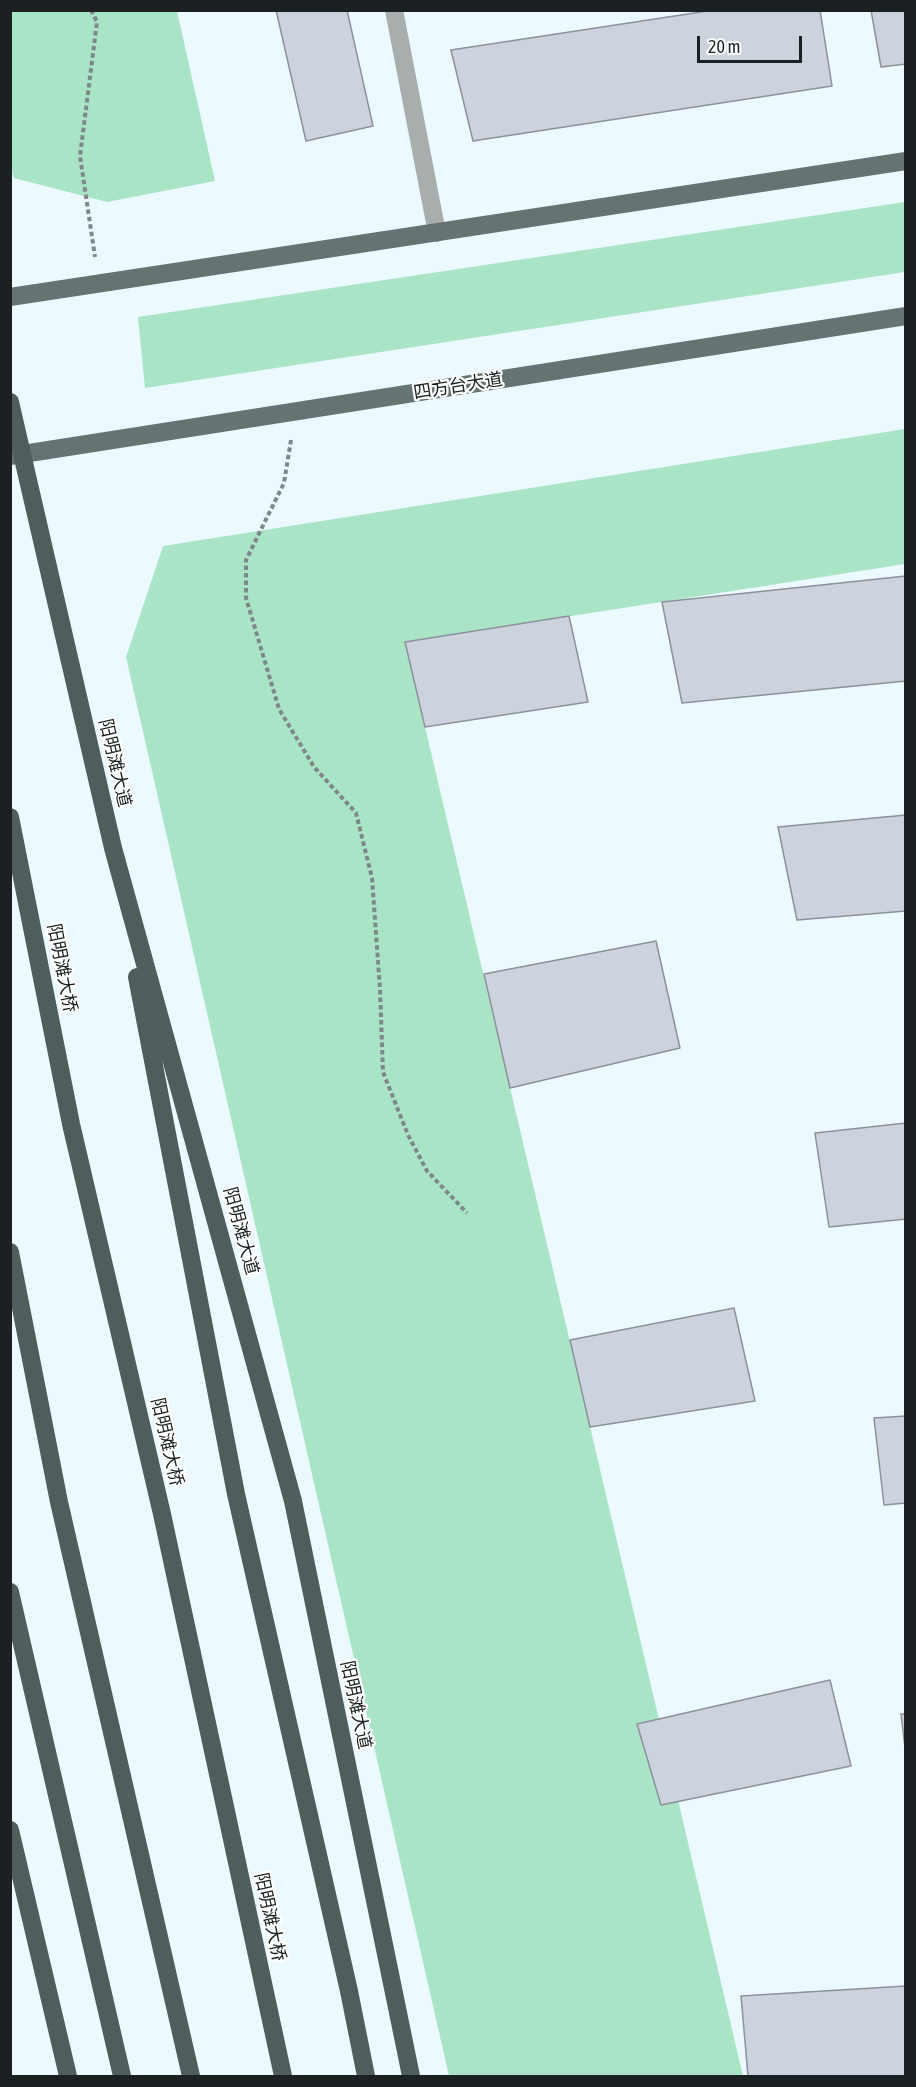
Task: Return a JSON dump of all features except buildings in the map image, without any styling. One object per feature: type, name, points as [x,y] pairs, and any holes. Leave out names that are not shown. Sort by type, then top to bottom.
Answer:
[{"type":"highway","name":"阳明滩大道","points":[[10,402],[16,455],[113,848],[293,1500],[411,2076]]},
{"type":"highway","name":"阳明滩大桥","points":[[10,817],[71,1124],[162,1514],[283,2076]]},
{"type":"highway","points":[[113,848],[236,1494],[349,1991],[366,2076]]},
{"type":"highway","points":[[10,1252],[59,1502],[191,2076]]},
{"type":"highway","points":[[10,1592],[122,2076]]},
{"type":"highway","points":[[10,1830],[68,2076]]},
{"type":"main road","points":[[10,297],[906,161]]},
{"type":"main road","name":"四方台大道","points":[[16,455],[906,316]]},
{"type":"street","points":[[394,10],[437,233]]},
{"type":"path","points":[[91,10],[97,22],[80,156],[100,284]]},
{"type":"path","points":[[295,412],[284,483],[246,560],[246,598],[279,709],[314,767],[356,813],[372,878],[383,1072],[408,1135],[427,1171],[467,1213]]},
{"type":"green space","points":[[10,11],[177,11],[215,181],[107,202],[14,178],[10,164]]},
{"type":"green space","points":[[905,202],[905,272],[145,388],[138,317]]},
{"type":"green space","points":[[905,429],[905,564],[405,642],[743,2076],[449,2076],[126,657],[163,546]]}]
